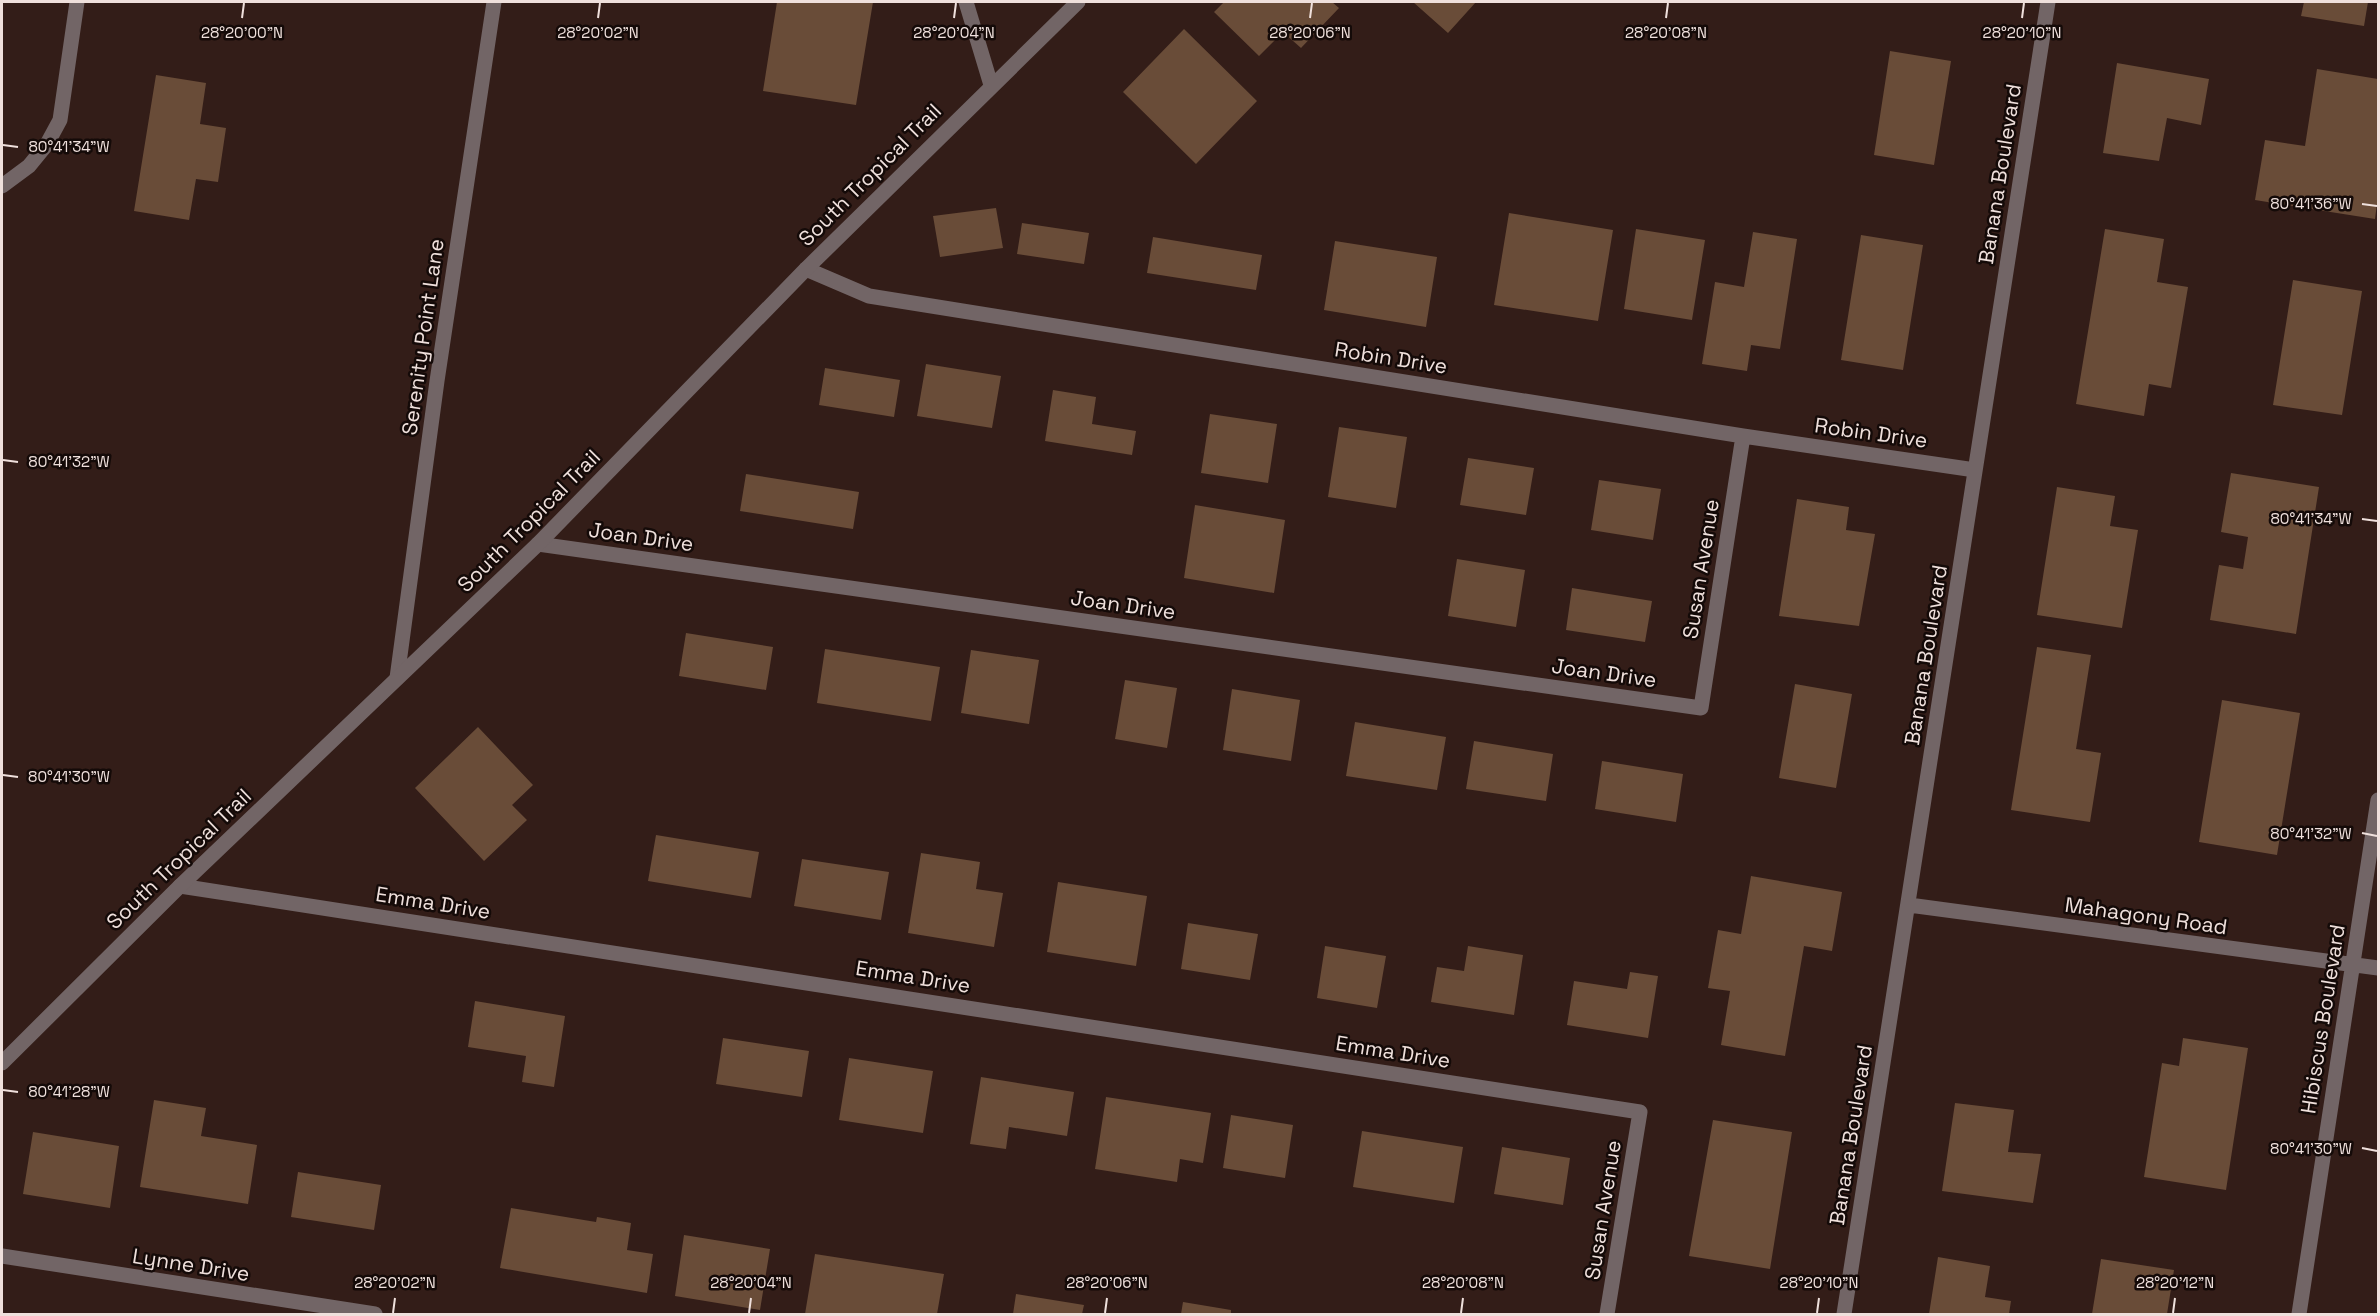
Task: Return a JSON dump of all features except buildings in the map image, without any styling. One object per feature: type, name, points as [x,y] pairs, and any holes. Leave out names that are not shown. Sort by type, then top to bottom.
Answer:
[{"type":"street","points":[[2,186],[29,166],[47,144],[60,120],[77,2]]},
{"type":"street","name":"Serenity Point Lane","points":[[397,678],[437,381],[494,2]]},
{"type":"street","points":[[966,2],[991,85]]},
{"type":"street","name":"South Tropical Trail","points":[[2,1063],[180,886],[538,544],[806,269],[1078,2]]},
{"type":"street","name":"Banana Boulevard","points":[[1844,1314],[2048,2]]},
{"type":"street","name":"Robin Drive","points":[[806,269],[869,296],[1743,436],[1975,470]]},
{"type":"street","name":"Susan Avenue","points":[[1701,708],[1743,436]]},
{"type":"street","name":"Joan Drive","points":[[538,544],[1701,708]]},
{"type":"street","name":"Hibiscus Boulevard","points":[[2299,1314],[2379,801]]},
{"type":"street","name":"Emma Drive","points":[[180,886],[1640,1112]]},
{"type":"street","name":"Mahagony Road","points":[[1909,905],[2379,969]]},
{"type":"street","name":"Susan Avenue","points":[[1607,1314],[1640,1112]]},
{"type":"street","name":"Lynne Drive","points":[[2,1256],[375,1314]]}]
